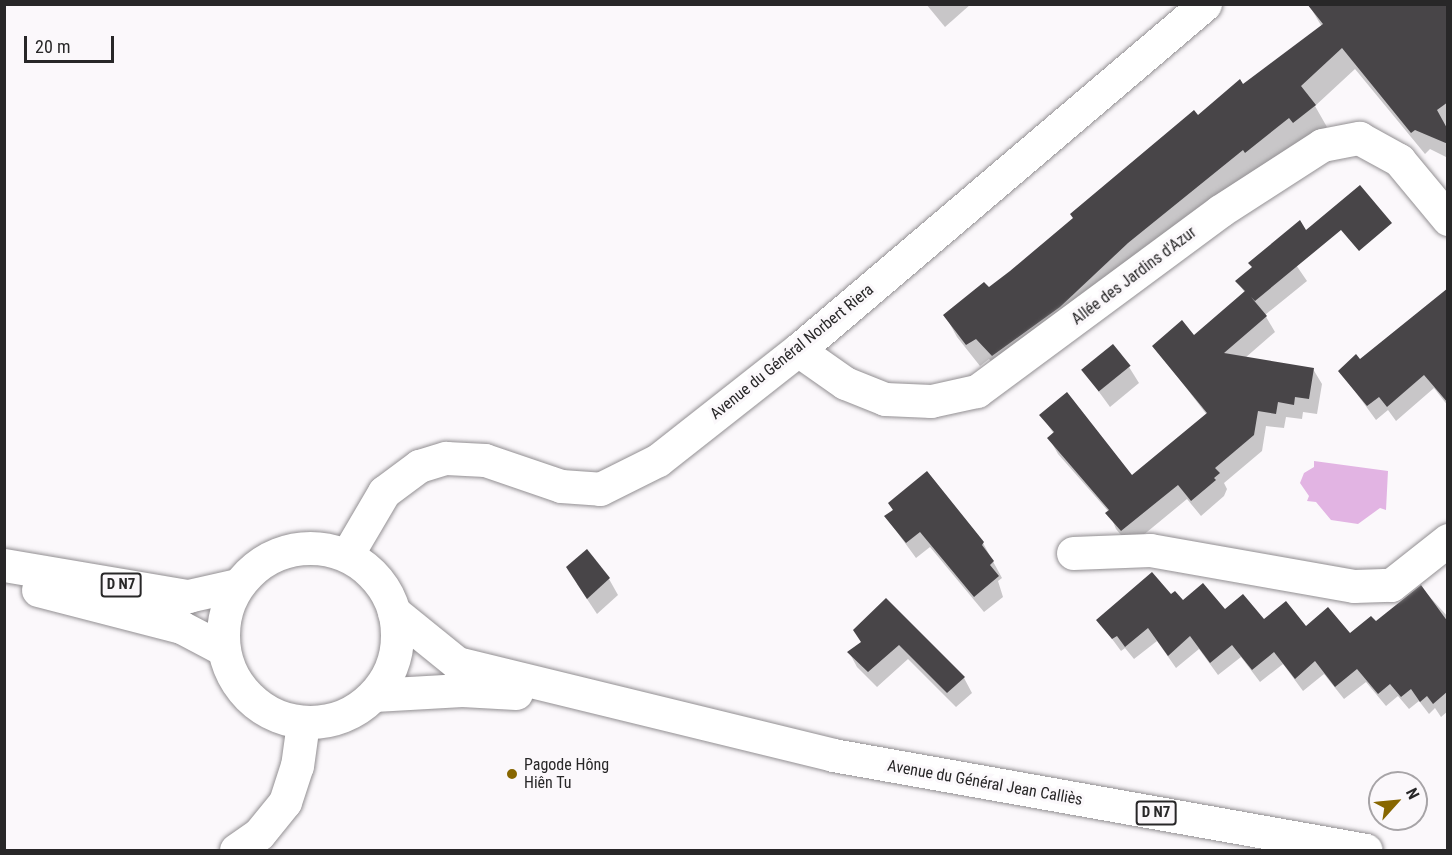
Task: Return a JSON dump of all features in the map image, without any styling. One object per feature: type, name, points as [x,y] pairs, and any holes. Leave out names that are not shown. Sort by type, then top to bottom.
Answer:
[{"type":"main road","name":"Avenue du Général Norbert Riera","points":[[347,555],[384,492],[419,466],[446,458],[485,460],[561,486],[600,489],[658,460],[798,350],[1205,4]]},
{"type":"main road","name":"Allée des Jardins d'Azur","points":[[798,350],[845,384],[885,399],[930,401],[977,391],[1220,211],[1322,145],[1359,138],[1399,160],[1448,219]]},
{"type":"main road","points":[[1073,553],[1150,550],[1354,586],[1391,585],[1448,540]]},
{"type":"main road","points":[[303,548],[347,555],[370,572],[385,590],[394,612],[398,641],[390,670],[374,695],[353,712],[337,718],[303,723],[275,716],[250,700],[232,676],[223,649],[227,605],[237,585],[255,566],[278,553],[303,548]]},
{"type":"main road","name":"D N7","points":[[4,565],[188,596],[237,585]]},
{"type":"main road","name":"D N7","points":[[4,582],[181,627],[223,649]]},
{"type":"main road","name":"Avenue du Général Jean Calliès","points":[[394,612],[457,663],[608,698],[832,755],[1366,850]]},
{"type":"main road","name":"Avenue du Général Jean Calliès","points":[[374,695],[462,690],[608,698]]},
{"type":"main road","points":[[236,850],[259,834],[285,802],[297,766],[303,723]]},
{"type":"shaded area","points":[[1314,461],[1388,471],[1386,510],[1380,508],[1358,524],[1331,520],[1316,502],[1307,501],[1309,496],[1300,483],[1304,473],[1314,467]]},
{"type":"building","points":[[1307,4],[1448,4],[1448,102],[1437,110],[1448,130],[1448,144],[1415,130],[1411,133],[1342,48],[1301,86],[1316,105],[1293,123],[1289,118],[1245,153],[1243,150],[1128,243],[1060,307],[992,356],[976,339],[966,345],[943,315],[984,282],[989,287],[1010,271],[1073,218],[1070,214],[1194,110],[1198,115],[1240,79],[1243,84],[1323,24]]},
{"type":"building","points":[[1360,185],[1392,223],[1359,251],[1341,230],[1255,301],[1251,297],[1267,316],[1224,353],[1314,368],[1309,399],[1295,397],[1294,405],[1278,402],[1276,414],[1258,411],[1254,435],[1215,468],[1220,473],[1214,478],[1216,480],[1191,501],[1178,485],[1121,531],[1105,513],[1109,510],[1047,438],[1054,432],[1039,415],[1067,392],[1132,475],[1207,413],[1152,346],[1182,320],[1194,335],[1245,291],[1235,281],[1252,267],[1248,263],[1300,220],[1306,230]]},
{"type":"building","points":[[1448,288],[1448,403],[1424,375],[1387,407],[1379,397],[1367,406],[1338,371],[1356,354],[1360,359]]},
{"type":"building","points":[[1113,344],[1131,366],[1099,392],[1081,370]]},
{"type":"building","points":[[927,471],[984,542],[982,545],[994,561],[990,565],[999,576],[974,597],[920,532],[906,543],[884,516],[893,510],[888,503]]},
{"type":"building","points":[[587,549],[610,578],[587,599],[566,567]]},
{"type":"building","points":[[1152,572],[1171,594],[1175,591],[1183,600],[1203,583],[1225,609],[1243,594],[1264,619],[1286,601],[1306,626],[1328,607],[1350,633],[1371,616],[1376,621],[1421,585],[1448,622],[1448,691],[1433,704],[1427,696],[1420,702],[1411,689],[1401,697],[1390,684],[1378,694],[1357,669],[1335,687],[1315,661],[1295,679],[1274,652],[1252,670],[1232,645],[1210,663],[1190,636],[1168,656],[1148,628],[1125,647],[1117,636],[1112,639],[1096,620]]},
{"type":"building","points":[[886,598],[965,677],[947,693],[899,645],[868,672],[847,652],[861,642],[853,630]]},
{"type":"place","name":"Pagode Hông Hiên Tu","points":[[512,774]]}]
